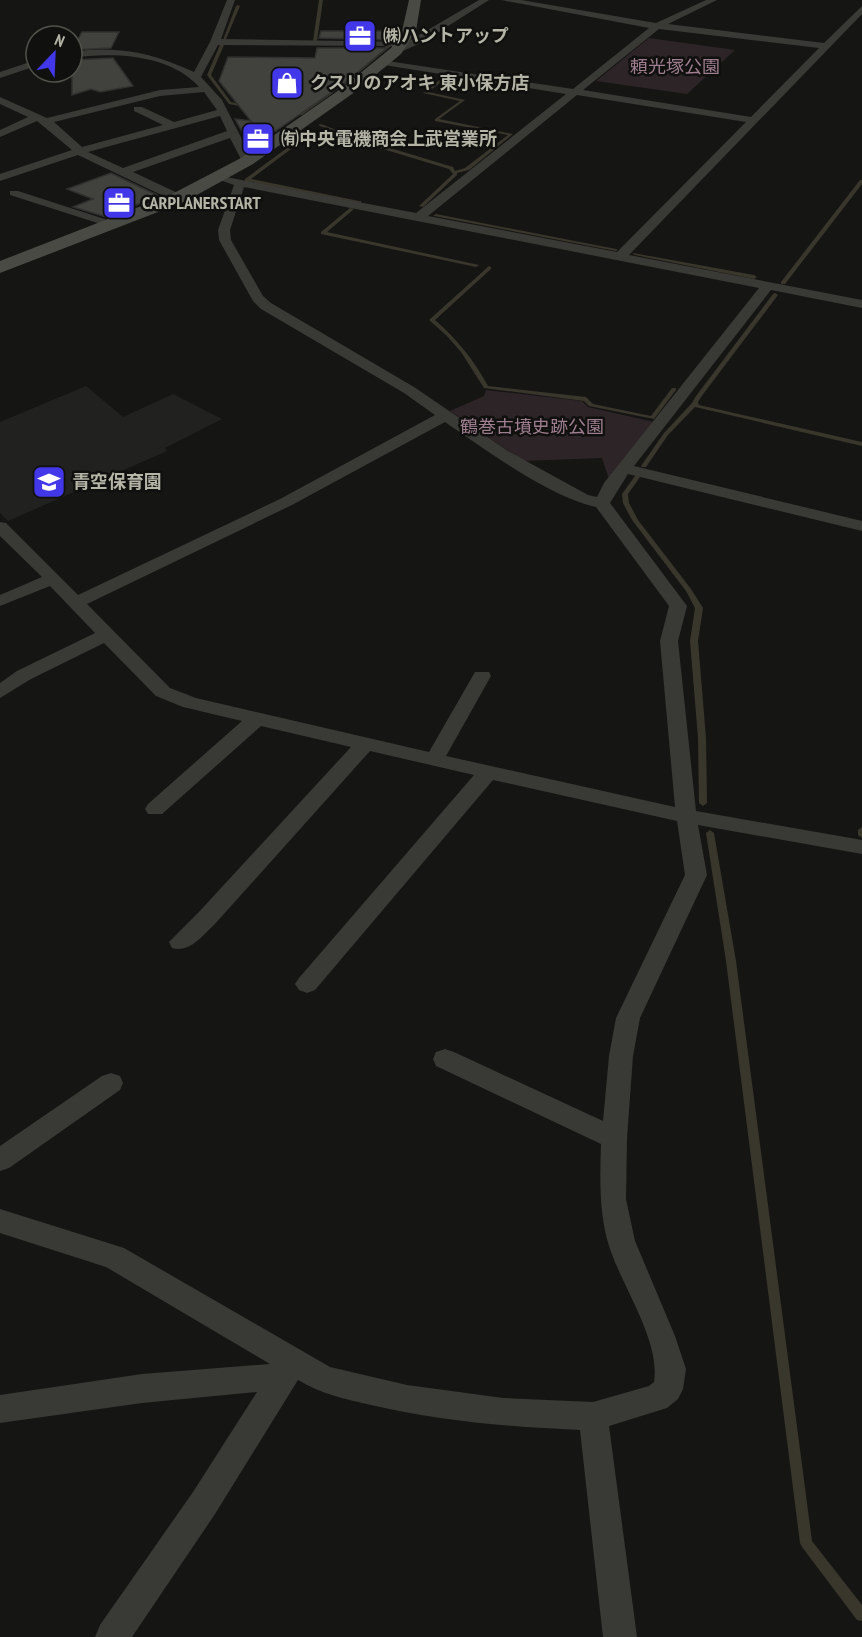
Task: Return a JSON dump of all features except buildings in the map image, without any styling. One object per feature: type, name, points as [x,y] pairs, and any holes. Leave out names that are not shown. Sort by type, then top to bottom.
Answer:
[{"type":"main road","points":[[0,267],[178,198],[247,161],[395,52],[409,31],[415,0]]},
{"type":"street","points":[[196,77],[215,42],[231,0]]},
{"type":"street","points":[[395,52],[420,40],[485,0]]},
{"type":"street","points":[[505,0],[657,26],[770,35],[826,46]]},
{"type":"street","points":[[418,218],[657,26],[712,0]]},
{"type":"street","points":[[620,257],[862,9]]},
{"type":"street","points":[[215,42],[395,52],[575,92],[752,120]]},
{"type":"street","points":[[84,54],[102,50],[123,50],[144,55],[196,77],[222,112],[247,161]]},
{"type":"street","points":[[0,75],[24,67]]},
{"type":"street","points":[[0,134],[73,109],[160,93],[207,89]]},
{"type":"street","points":[[0,100],[18,106],[41,119],[79,151],[178,198]]},
{"type":"street","points":[[138,109],[172,125]]},
{"type":"street","points":[[0,178],[79,151],[222,112]]},
{"type":"street","points":[[100,131],[119,140]]},
{"type":"street","points":[[123,172],[233,133]]},
{"type":"street","points":[[218,178],[862,304]]},
{"type":"street","points":[[0,1221],[114,1257],[288,1370],[325,1380],[407,1399],[503,1412],[593,1416],[657,1398],[668,1389],[671,1369],[661,1336],[621,1241],[613,1199],[614,1138],[621,1056],[628,1018],[696,875],[686,815],[669,641],[678,606],[602,503],[583,499],[512,460],[444,416],[409,390],[266,306],[258,298],[225,240],[224,230],[240,183]]},
{"type":"street","points":[[14,193],[114,224]]},
{"type":"street","points":[[602,503],[610,486],[767,286]]},
{"type":"street","points":[[75,603],[286,502],[444,416]]},
{"type":"street","points":[[624,468],[862,526]]},
{"type":"street","points":[[0,527],[53,578],[163,692],[190,703],[364,745],[686,815],[862,847]]},
{"type":"street","points":[[0,601],[53,578]]},
{"type":"street","points":[[0,692],[24,675],[106,635]]},
{"type":"street","points":[[434,760],[482,676]]},
{"type":"street","points":[[155,809],[255,720]]},
{"type":"street","points":[[180,942],[206,919],[364,745]]},
{"type":"street","points":[[307,984],[488,772]]},
{"type":"street","points":[[445,1059],[614,1138]]},
{"type":"street","points":[[0,1160],[111,1083]]},
{"type":"street","points":[[0,1408],[99,1392],[288,1370]]},
{"type":"street","points":[[112,1637],[204,1503],[288,1370]]},
{"type":"street","points":[[593,1416],[620,1637]]},
{"type":"shaded area","name":"青空保育園","points":[[86,386],[123,417],[173,394],[222,419],[165,448],[167,451],[8,521],[0,513],[0,422]]},
{"type":"green space","name":"頼光塚公園","points":[[649,38],[735,50],[687,94],[596,81]]},
{"type":"green space","name":"鶴巻古墳史跡公園","points":[[486,390],[582,401],[588,407],[654,422],[609,479],[602,458],[523,461],[450,411],[484,396]]},
{"type":"waterway","points":[[315,41],[321,0]]},
{"type":"waterway","points":[[224,39],[238,6]]},
{"type":"waterway","points":[[222,45],[209,75],[230,103],[248,107]]},
{"type":"waterway","points":[[342,85],[390,45],[381,45]]},
{"type":"waterway","points":[[446,77],[425,93],[463,100],[436,120],[511,134],[467,169],[455,172]]},
{"type":"waterway","points":[[301,114],[331,93]]},
{"type":"waterway","points":[[320,125],[355,139],[451,168],[455,174],[421,206]]},
{"type":"waterway","points":[[289,149],[247,180],[359,202]]},
{"type":"waterway","points":[[783,283],[862,181]]},
{"type":"waterway","points":[[352,209],[323,233],[476,265]]},
{"type":"waterway","points":[[436,215],[616,250]]},
{"type":"waterway","points":[[635,254],[754,277]]},
{"type":"waterway","points":[[489,268],[432,320],[463,351],[486,387],[586,399],[591,405],[652,418],[674,389]]},
{"type":"waterway","points":[[775,295],[698,397],[695,402],[696,406],[862,444]]},
{"type":"waterway","points":[[644,466],[666,434],[695,404]]},
{"type":"waterway","points":[[637,477],[625,494],[626,503],[635,520],[689,590],[699,608],[694,641],[702,738],[703,803]]},
{"type":"waterway","points":[[862,830],[862,835]]},
{"type":"waterway","points":[[710,833],[731,961],[806,1543],[862,1615]]},
{"type":"place","name":"㈱ハントアップ","points":[[360,36]]},
{"type":"place","name":"クスリのアオキ 東小保方店","points":[[287,83]]},
{"type":"place","name":"㈲中央電機商会上武営業所","points":[[258,139]]},
{"type":"place","name":"CARPLANERSTART","points":[[119,203]]},
{"type":"place","name":"青空保育園","points":[[49,482]]}]
